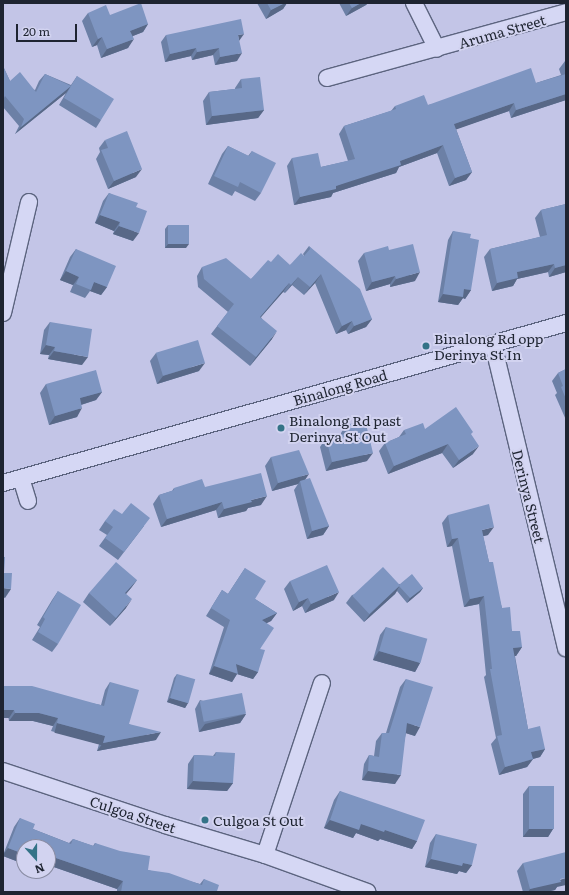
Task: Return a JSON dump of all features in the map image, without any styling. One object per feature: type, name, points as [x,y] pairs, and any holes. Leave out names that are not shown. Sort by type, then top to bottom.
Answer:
[{"type":"street","points":[[414,3],[437,49]]},
{"type":"street","name":"Aruma Street","points":[[327,78],[437,49],[566,12]]},
{"type":"street","points":[[3,313],[29,202]]},
{"type":"street","name":"Binalong Road","points":[[3,483],[566,323]]},
{"type":"street","name":"Derinya Street","points":[[493,344],[566,648]]},
{"type":"street","points":[[22,478],[28,501]]},
{"type":"street","points":[[265,855],[322,683]]},
{"type":"street","name":"Culgoa Street","points":[[3,771],[165,825],[265,855],[367,892]]},
{"type":"building","points":[[141,3],[148,24],[130,31],[134,39],[107,49],[102,37],[98,39],[88,13],[106,5],[110,15]]},
{"type":"building","points":[[267,3],[285,3],[271,10]]},
{"type":"building","points":[[349,3],[361,3],[352,8]]},
{"type":"building","points":[[241,19],[244,34],[238,35],[242,53],[220,57],[219,48],[197,52],[196,48],[170,54],[166,35]]},
{"type":"building","points":[[3,66],[10,81],[20,72],[36,92],[45,74],[71,86],[21,127],[24,119],[5,96],[3,100]]},
{"type":"building","points":[[531,68],[536,83],[566,74],[566,94],[516,110],[514,103],[454,124],[472,172],[455,178],[443,145],[400,161],[401,165],[336,186],[336,189],[300,197],[292,158],[318,153],[321,167],[355,159],[344,126],[396,109],[395,106],[424,95],[428,105]]},
{"type":"building","points":[[77,76],[114,99],[101,120],[64,98]]},
{"type":"building","points":[[260,77],[264,110],[212,116],[209,92],[242,88],[241,79]]},
{"type":"building","points":[[127,131],[142,169],[114,181],[101,150],[108,148],[105,140]]},
{"type":"building","points":[[228,146],[249,156],[252,151],[276,163],[261,193],[240,182],[238,187],[214,176]]},
{"type":"building","points":[[109,193],[138,203],[136,207],[147,211],[139,233],[119,226],[120,222],[100,215]]},
{"type":"building","points":[[566,204],[566,265],[555,268],[554,264],[517,272],[518,278],[497,283],[490,249],[547,235],[541,210]]},
{"type":"building","points":[[168,225],[189,225],[189,244],[168,244]]},
{"type":"building","points":[[453,231],[471,234],[470,238],[479,240],[471,290],[464,289],[463,297],[443,294]]},
{"type":"building","points":[[413,244],[420,272],[396,279],[395,276],[372,282],[364,253],[388,246],[389,250]]},
{"type":"building","points":[[309,246],[360,289],[372,319],[354,326],[352,321],[342,326],[321,274],[310,287],[298,277],[291,285],[289,283],[260,317],[277,331],[256,357],[217,326],[234,304],[204,279],[202,267],[226,258],[251,279],[268,260],[271,262],[278,254],[290,265],[301,253],[304,256],[310,249]]},
{"type":"building","points":[[76,249],[116,266],[107,287],[94,282],[91,290],[76,284],[79,277],[66,271]]},
{"type":"building","points":[[50,322],[92,329],[88,357],[54,351],[55,347],[46,345]]},
{"type":"building","points":[[198,340],[205,363],[163,376],[156,353]]},
{"type":"building","points":[[566,369],[566,399],[561,387],[563,386],[558,373]]},
{"type":"building","points":[[96,370],[102,392],[80,398],[82,408],[55,416],[46,384]]},
{"type":"building","points":[[456,407],[473,432],[471,434],[479,446],[459,460],[448,444],[394,466],[385,443],[406,434],[404,430],[423,423],[425,429]]},
{"type":"building","points":[[365,420],[373,453],[332,462],[326,438],[348,433],[346,425]]},
{"type":"building","points":[[299,450],[309,474],[278,483],[271,457]]},
{"type":"building","points":[[261,473],[267,496],[251,500],[252,502],[224,509],[222,502],[167,519],[159,495],[174,490],[174,488],[202,479],[205,487]]},
{"type":"building","points":[[310,478],[329,526],[312,531],[300,481]]},
{"type":"building","points":[[131,503],[150,518],[124,552],[105,538],[113,527],[105,521],[114,509],[122,514]]},
{"type":"building","points":[[489,504],[494,527],[482,530],[489,562],[493,562],[502,608],[510,607],[512,631],[520,631],[522,647],[513,648],[528,729],[540,726],[545,749],[531,752],[533,759],[505,767],[497,736],[502,735],[490,669],[492,669],[484,596],[470,599],[458,538],[452,539],[448,515]]},
{"type":"building","points":[[3,557],[5,557],[4,573],[12,573],[11,589],[3,588]]},
{"type":"building","points":[[116,562],[137,580],[125,593],[132,599],[116,618],[89,593]]},
{"type":"building","points":[[327,565],[339,592],[311,604],[308,598],[299,602],[290,581]]},
{"type":"building","points":[[383,567],[400,585],[369,614],[352,596]]},
{"type":"building","points":[[245,568],[266,581],[255,599],[277,613],[262,620],[274,628],[260,649],[265,650],[258,672],[236,664],[238,674],[214,666],[230,620],[211,608],[222,590],[228,594]]},
{"type":"building","points":[[412,574],[423,588],[410,598],[399,586]]},
{"type":"building","points":[[58,591],[81,605],[58,644],[38,632],[45,619],[43,617]]},
{"type":"building","points":[[386,627],[427,639],[420,663],[379,651]]},
{"type":"building","points":[[177,674],[195,679],[188,703],[170,698]]},
{"type":"building","points":[[406,679],[433,687],[420,727],[407,723],[401,775],[368,771],[369,755],[379,757],[382,733],[389,733]]},
{"type":"building","points":[[110,682],[139,690],[129,724],[161,732],[103,743],[105,736],[57,723],[58,718],[39,713],[15,713],[14,710],[3,710],[3,686],[32,686],[104,706]]},
{"type":"building","points":[[242,693],[246,714],[204,722],[200,701]]},
{"type":"building","points":[[216,752],[235,753],[233,783],[193,781],[194,755],[215,756]]},
{"type":"building","points":[[529,786],[554,786],[554,829],[529,829]]},
{"type":"building","points":[[340,791],[425,820],[417,841],[385,830],[384,832],[361,824],[359,830],[330,820]]},
{"type":"building","points":[[20,818],[35,824],[33,829],[71,844],[73,839],[94,846],[95,843],[120,851],[150,856],[148,870],[169,873],[202,885],[204,879],[219,885],[217,891],[221,892],[121,892],[123,881],[56,858],[56,839],[16,839],[16,851],[8,848]]},
{"type":"building","points":[[436,834],[477,844],[472,865],[463,863],[462,866],[431,859]]},
{"type":"building","points":[[566,852],[566,878],[560,879],[561,882],[530,889],[523,863]]},
{"type":"place","name":"Binalong Rd opp Derinya St In","points":[[426,346]]},
{"type":"place","name":"Binalong Rd past Derinya St Out","points":[[281,428]]},
{"type":"place","name":"Culgoa St Out","points":[[205,820]]}]
